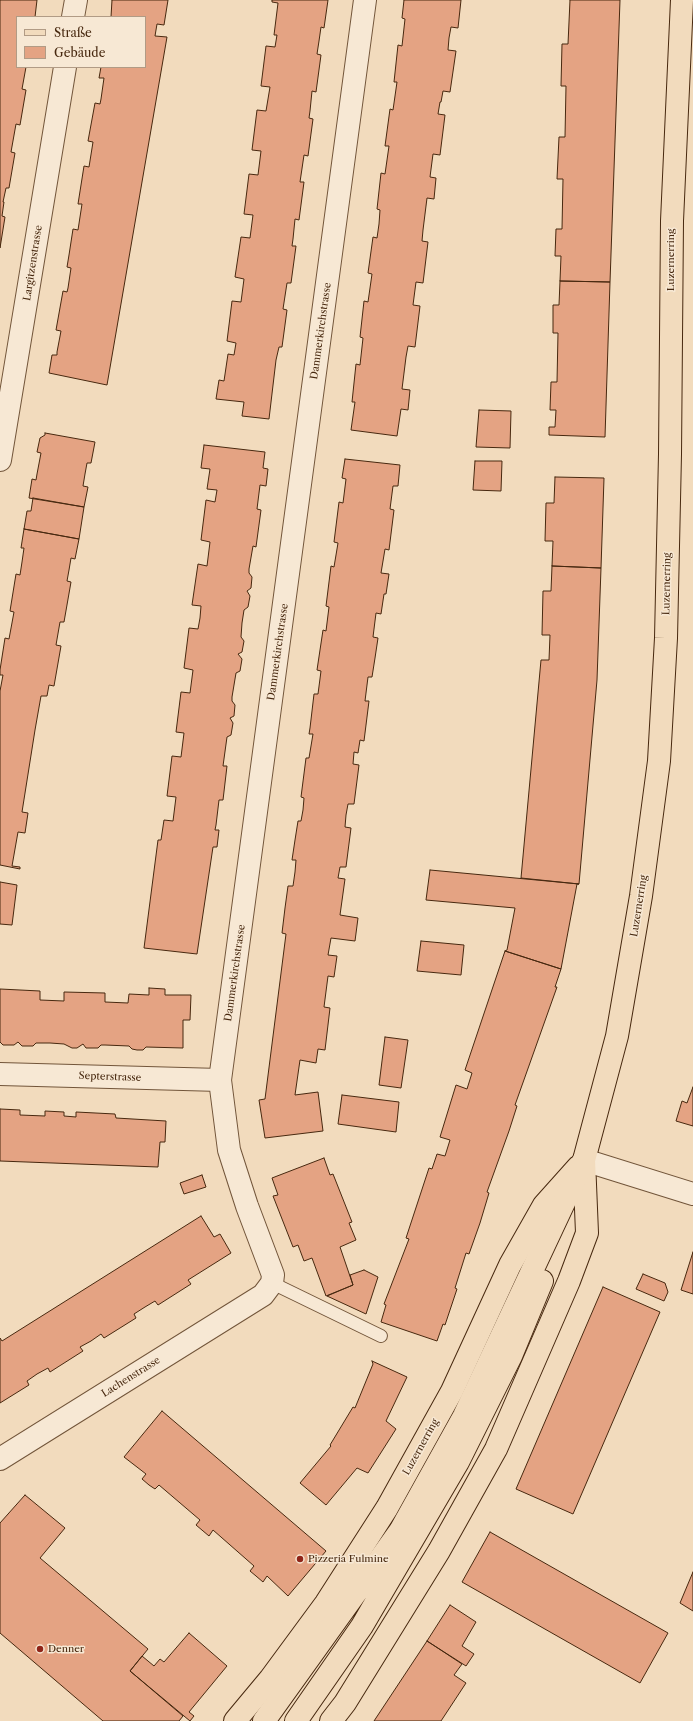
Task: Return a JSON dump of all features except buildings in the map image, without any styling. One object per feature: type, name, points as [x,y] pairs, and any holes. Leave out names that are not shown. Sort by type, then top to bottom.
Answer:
[{"type":"main road","name":"Luzernerring","points":[[331,1721],[345,1702],[439,1551],[496,1449],[569,1282],[587,1233],[584,1160],[617,1036],[641,896],[659,761],[667,600],[672,221],[682,0]]},
{"type":"main road","name":"Luzernerring","points":[[235,1721],[270,1679],[326,1604],[387,1508],[452,1391],[510,1265],[544,1205],[584,1160]]},
{"type":"main road","points":[[264,1721],[400,1531],[464,1416],[584,1160]]},
{"type":"main road","points":[[296,1721],[362,1626],[458,1462],[511,1356],[556,1249],[584,1160]]},
{"type":"street","points":[[73,16],[76,0]]},
{"type":"street","name":"Dammerkirchstrasse","points":[[268,1289],[273,1275],[247,1206],[229,1150],[220,1080],[365,0]]},
{"type":"street","name":"Largitzenstrasse","points":[[0,460],[65,68]]},
{"type":"street","name":"Septerstrasse","points":[[0,1074],[220,1080]]},
{"type":"street","points":[[584,1160],[693,1194]]},
{"type":"street","name":"Lachenstrasse","points":[[0,1459],[268,1289]]},
{"type":"lane","points":[[268,1289],[381,1336]]},
{"type":"place","name":"Pizzeria Fulmine","points":[[300,1559]]},
{"type":"place","name":"Denner","points":[[40,1649]]}]
